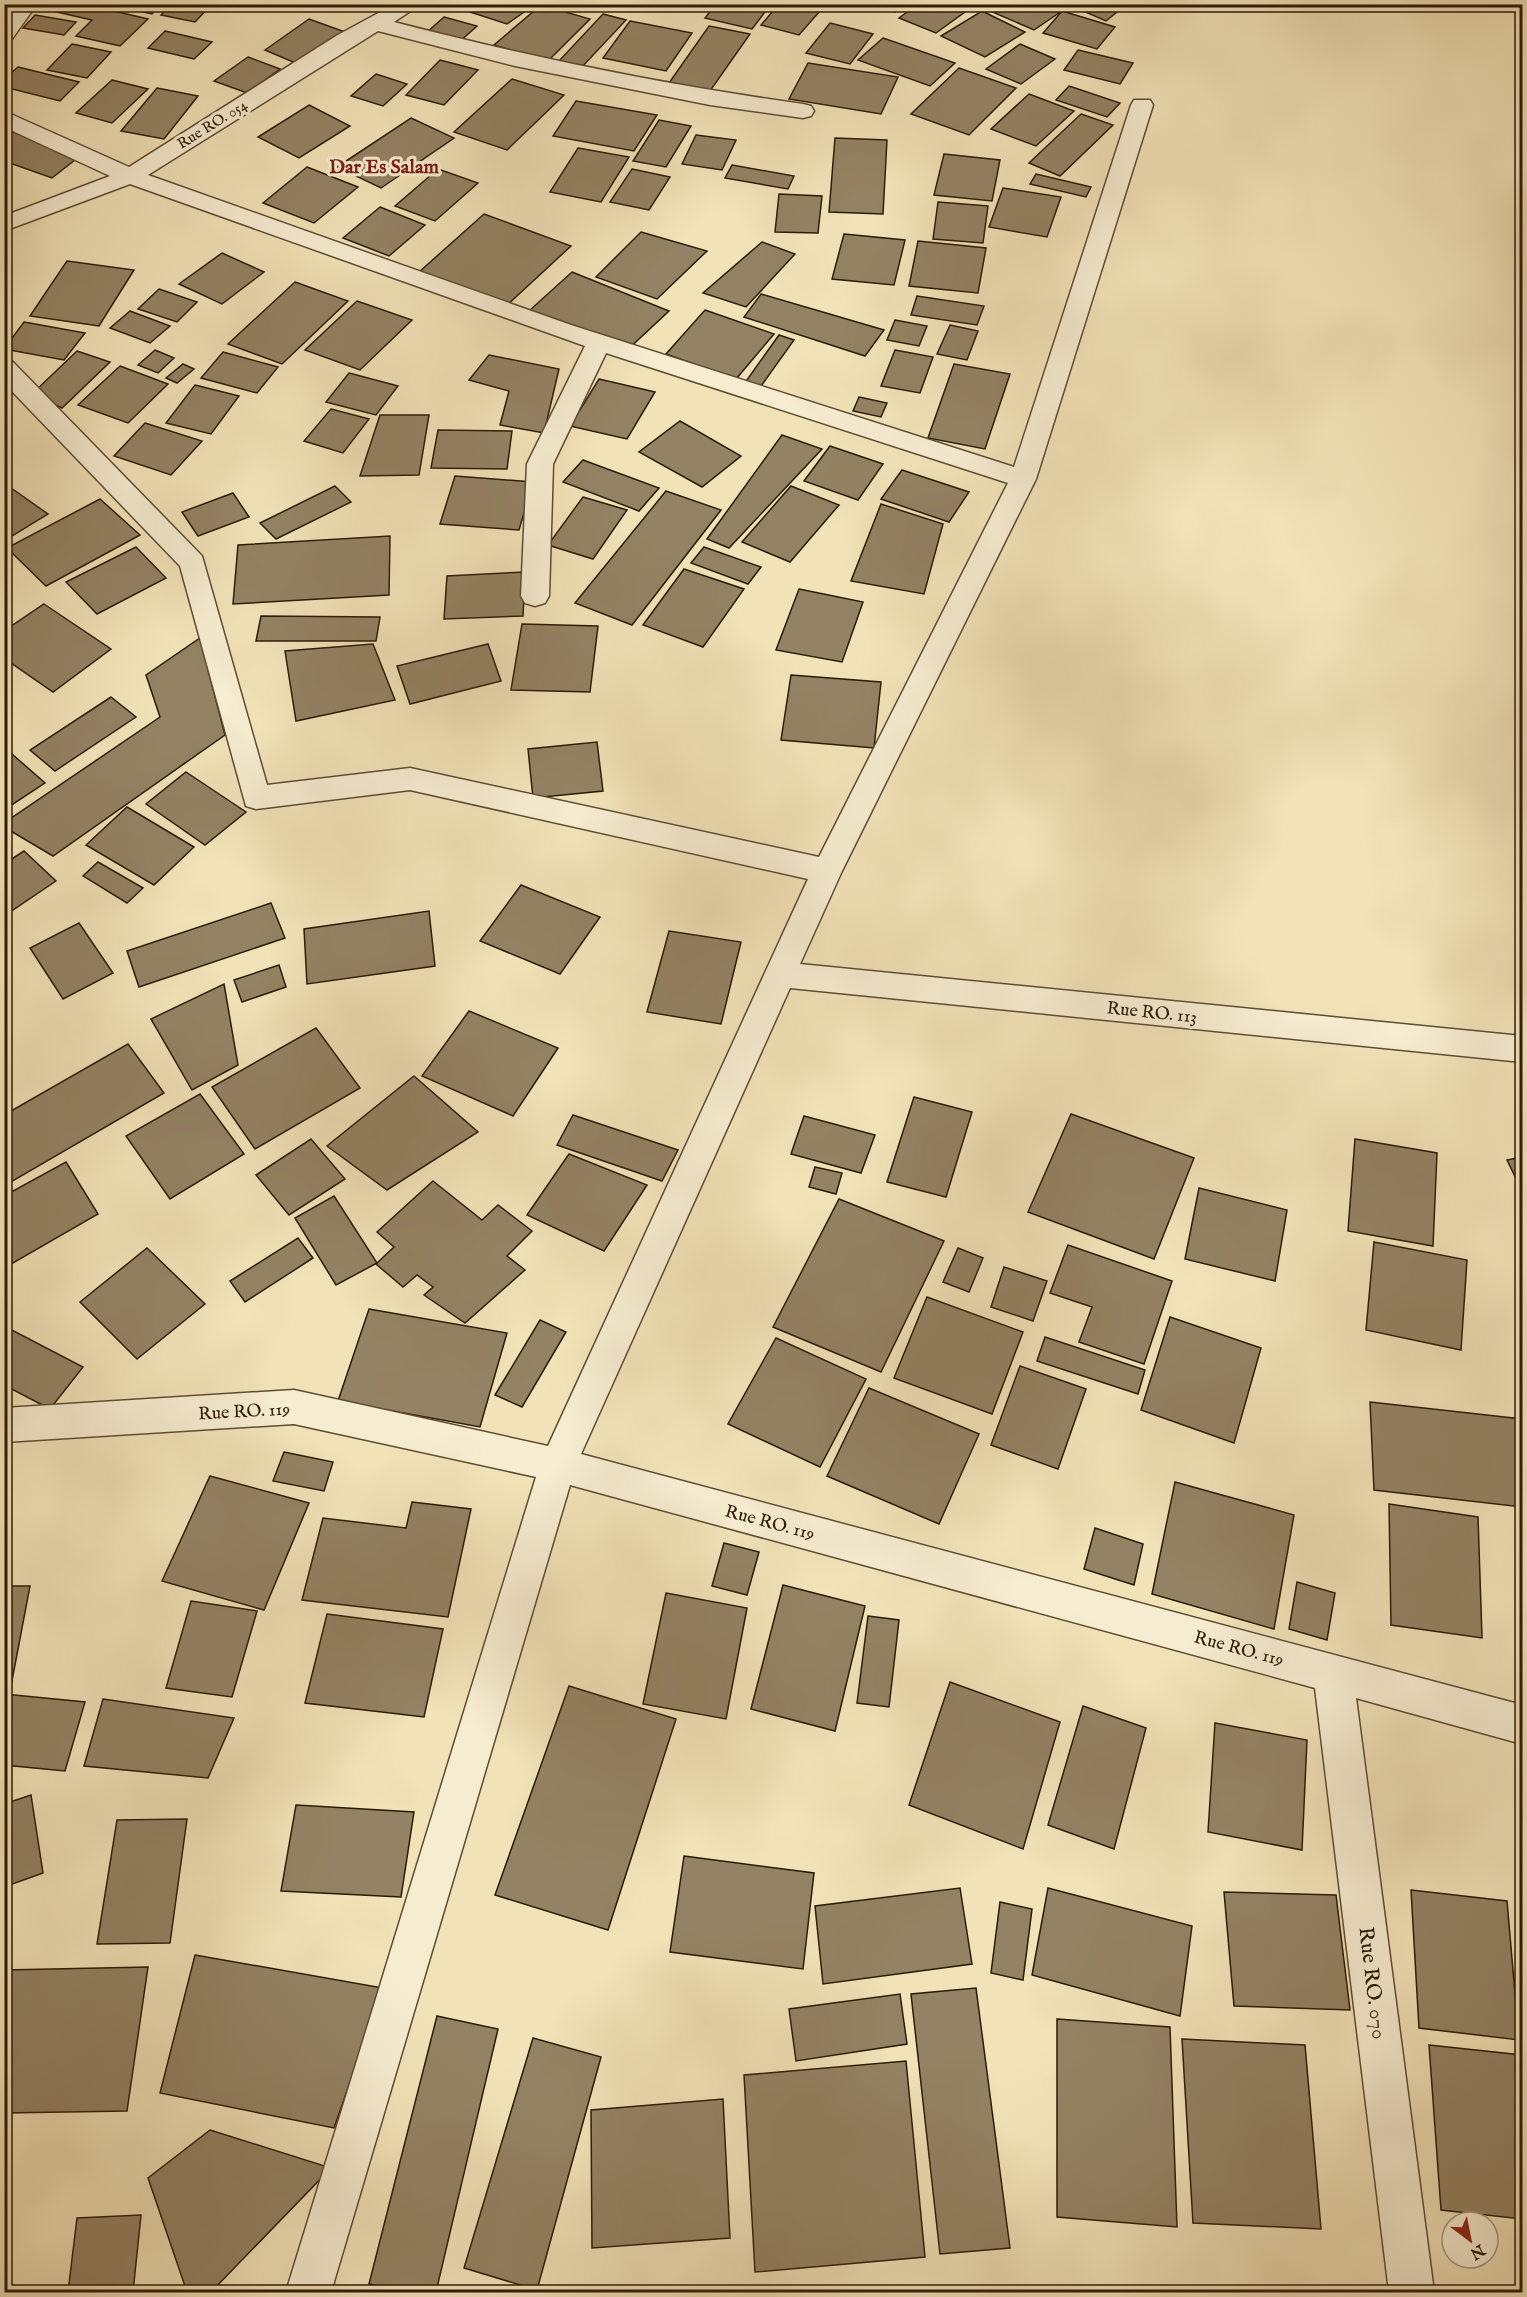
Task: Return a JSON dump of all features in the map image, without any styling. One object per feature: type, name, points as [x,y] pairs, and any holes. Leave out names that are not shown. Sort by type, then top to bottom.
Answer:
[{"type":"street","points":[[4,34],[27,4]]},
{"type":"street","name":"Rue RO. 054","points":[[4,224],[130,176],[374,23],[411,4]]},
{"type":"street","points":[[374,23],[515,60],[710,98],[803,111]]},
{"type":"street","points":[[308,2292],[558,1465],[782,975],[827,871],[1023,479],[1142,105]]},
{"type":"street","points":[[4,118],[130,176],[599,342],[1023,479]]},
{"type":"street","points":[[536,596],[540,464],[599,342]]},
{"type":"street","points":[[4,368],[193,563],[256,798],[410,779],[827,871]]},
{"type":"street","name":"Rue RO. 113","points":[[782,975],[1522,1049]]},
{"type":"street","name":"Rue RO. 119","points":[[4,1425],[294,1407],[558,1465],[1522,1724]]},
{"type":"street","name":"Rue RO. 070","points":[[1333,1674],[1412,2292]]},
{"type":"building","points":[[54,4],[84,4],[148,19],[120,46],[76,36],[92,20],[48,10]]},
{"type":"building","points":[[106,4],[160,4],[152,14]]},
{"type":"building","points":[[171,4],[212,4],[195,22],[161,15]]},
{"type":"building","points":[[480,4],[534,5],[507,24],[470,12]]},
{"type":"building","points":[[716,4],[771,4],[752,29],[705,18]]},
{"type":"building","points":[[779,4],[794,4],[820,11],[799,35],[761,25]]},
{"type":"building","points":[[878,4],[907,4],[895,12]]},
{"type":"building","points":[[918,4],[959,4],[969,9],[936,33],[899,18]]},
{"type":"building","points":[[996,4],[1059,4],[1066,8],[1034,30],[988,10]]},
{"type":"building","points":[[1077,4],[1127,4],[1106,21],[1074,7]]},
{"type":"building","points":[[541,5],[590,19],[548,61],[494,45]]},
{"type":"building","points":[[982,11],[1025,32],[985,57],[941,36]]},
{"type":"building","points":[[1062,11],[1115,27],[1097,49],[1043,33]]},
{"type":"building","points":[[603,14],[626,20],[581,68],[558,62]]},
{"type":"building","points":[[35,15],[76,22],[64,35],[23,28]]},
{"type":"building","points":[[444,17],[477,26],[458,43],[425,34]]},
{"type":"building","points":[[309,19],[356,36],[307,68],[265,50]]},
{"type":"building","points":[[630,21],[692,33],[666,71],[603,58]]},
{"type":"building","points":[[830,23],[873,34],[850,64],[806,53]]},
{"type":"building","points":[[709,26],[750,34],[710,91],[669,83]]},
{"type":"building","points":[[165,31],[212,42],[194,59],[148,48]]},
{"type":"building","points":[[883,38],[955,63],[930,86],[858,60]]},
{"type":"building","points":[[72,44],[111,52],[87,78],[47,70]]},
{"type":"building","points":[[1020,44],[1055,59],[1021,84],[986,69]]},
{"type":"building","points":[[1078,50],[1133,63],[1120,84],[1064,70]]},
{"type":"building","points":[[248,57],[280,69],[247,93],[214,81]]},
{"type":"building","points":[[440,60],[478,70],[444,105],[406,95]]},
{"type":"building","points":[[808,63],[898,77],[881,114],[789,99]]},
{"type":"building","points":[[18,67],[79,82],[60,101],[4,87],[4,79]]},
{"type":"building","points":[[959,68],[1016,88],[969,135],[911,114]]},
{"type":"building","points":[[376,74],[407,84],[383,106],[351,96]]},
{"type":"building","points":[[512,79],[564,95],[507,150],[454,132]]},
{"type":"building","points":[[112,80],[148,89],[112,123],[76,113]]},
{"type":"building","points":[[1069,86],[1120,103],[1107,117],[1056,100]]},
{"type":"building","points":[[157,88],[198,96],[164,139],[121,131]]},
{"type":"building","points":[[1029,94],[1074,111],[1036,146],[991,129]]},
{"type":"building","points":[[576,101],[657,115],[634,151],[553,136]]},
{"type":"building","points":[[309,105],[350,126],[299,158],[258,137]]},
{"type":"building","points":[[1081,114],[1113,125],[1060,176],[1029,163]]},
{"type":"building","points":[[411,118],[454,138],[381,188],[337,167]]},
{"type":"building","points":[[659,120],[691,126],[666,167],[633,161]]},
{"type":"building","points":[[4,129],[80,156],[52,178],[4,161]]},
{"type":"building","points":[[696,135],[736,140],[722,170],[682,164]]},
{"type":"building","points":[[835,138],[887,140],[883,214],[829,212]]},
{"type":"building","points":[[578,148],[629,157],[601,202],[550,192]]},
{"type":"building","points":[[944,154],[1000,160],[992,201],[934,195]]},
{"type":"building","points":[[732,165],[794,176],[788,189],[725,178]]},
{"type":"building","points":[[307,167],[358,187],[314,223],[263,203]]},
{"type":"building","points":[[438,169],[478,183],[435,221],[395,206]]},
{"type":"building","points":[[632,169],[670,177],[649,210],[610,202]]},
{"type":"building","points":[[1036,174],[1091,187],[1086,197],[1030,184]]},
{"type":"building","points":[[1003,188],[1061,197],[1047,237],[989,227]]},
{"type":"building","points":[[779,194],[822,196],[818,233],[775,232]]},
{"type":"building","points":[[938,202],[988,206],[983,243],[933,239]]},
{"type":"building","points":[[380,207],[425,225],[389,256],[343,238]]},
{"type":"building","points":[[484,214],[571,246],[506,306],[418,273]]},
{"type":"building","points":[[641,232],[707,251],[657,299],[596,277]]},
{"type":"building","points":[[844,234],[905,240],[894,285],[832,279]]},
{"type":"building","points":[[918,241],[986,248],[978,293],[909,286]]},
{"type":"building","points":[[762,242],[795,254],[746,307],[703,293]]},
{"type":"building","points":[[222,253],[264,272],[222,304],[179,284]]},
{"type":"building","points":[[67,261],[134,270],[99,326],[30,316]]},
{"type":"building","points":[[572,272],[669,311],[626,351],[529,311]]},
{"type":"building","points":[[295,282],[348,301],[282,364],[228,344]]},
{"type":"building","points":[[159,289],[197,302],[177,322],[138,309]]},
{"type":"building","points":[[761,294],[884,330],[865,356],[744,317]]},
{"type":"building","points":[[917,296],[984,306],[977,325],[911,315]]},
{"type":"building","points":[[357,301],[412,320],[360,370],[305,350]]},
{"type":"building","points":[[705,310],[774,334],[736,379],[666,354]]},
{"type":"building","points":[[130,311],[170,326],[150,343],[110,328]]},
{"type":"building","points":[[895,320],[927,326],[919,346],[887,340]]},
{"type":"building","points":[[24,322],[85,333],[64,360],[4,349]]},
{"type":"building","points":[[950,325],[978,331],[967,360],[937,354]]},
{"type":"building","points":[[779,335],[794,340],[759,389],[744,384]]},
{"type":"building","points":[[155,350],[174,358],[158,373],[138,365]]},
{"type":"building","points":[[895,350],[933,357],[920,393],[881,386]]},
{"type":"building","points":[[77,351],[110,362],[62,408],[32,394]]},
{"type":"building","points":[[223,352],[278,367],[257,393],[201,378]]},
{"type":"building","points":[[489,355],[559,369],[544,433],[500,425],[509,391],[469,380]]},
{"type":"building","points":[[183,364],[194,369],[177,383],[166,378]]},
{"type":"building","points":[[954,364],[1010,374],[985,449],[928,438]]},
{"type":"building","points":[[120,366],[168,384],[128,423],[78,405]]},
{"type":"building","points":[[349,373],[398,386],[376,415],[326,402]]},
{"type":"building","points":[[599,379],[655,392],[627,439],[570,426]]},
{"type":"building","points":[[195,385],[239,396],[211,434],[166,423]]},
{"type":"building","points":[[859,397],[887,403],[881,417],[853,411]]},
{"type":"building","points":[[331,409],[369,419],[343,453],[304,441]]},
{"type":"building","points":[[380,415],[429,415],[419,475],[360,476]]},
{"type":"building","points":[[680,421],[741,456],[702,487],[639,452]]},
{"type":"building","points":[[145,423],[202,441],[171,475],[114,456]]},
{"type":"building","points":[[438,430],[512,431],[507,469],[431,468]]},
{"type":"building","points":[[782,435],[822,449],[729,548],[707,539]]},
{"type":"building","points":[[830,446],[883,464],[858,500],[804,481]]},
{"type":"building","points":[[583,460],[659,488],[639,511],[563,482]]},
{"type":"building","points":[[902,470],[969,492],[949,522],[881,499]]},
{"type":"building","points":[[455,476],[533,482],[519,530],[440,524]]},
{"type":"building","points":[[4,483],[48,514],[4,541]]},
{"type":"building","points":[[335,486],[351,502],[276,539],[260,523]]},
{"type":"building","points":[[791,486],[839,505],[790,562],[742,542]]},
{"type":"building","points":[[666,491],[721,510],[632,625],[575,603]]},
{"type":"building","points":[[233,493],[249,517],[198,536],[182,512]]},
{"type":"building","points":[[583,497],[627,510],[593,559],[548,545]]},
{"type":"building","points":[[100,499],[140,535],[46,586],[7,548]]},
{"type":"building","points":[[881,504],[943,524],[924,594],[851,581]]},
{"type":"building","points":[[390,536],[389,595],[233,604],[238,545]]},
{"type":"building","points":[[136,547],[166,578],[97,614],[66,582]]},
{"type":"building","points":[[704,547],[761,567],[748,584],[691,563]]},
{"type":"building","points":[[684,569],[744,589],[703,647],[643,625]]},
{"type":"building","points":[[525,572],[523,616],[444,619],[447,576]]},
{"type":"building","points":[[799,589],[863,602],[842,662],[776,650]]},
{"type":"building","points":[[44,604],[111,649],[53,692],[4,658],[4,631]]},
{"type":"building","points":[[261,616],[380,617],[376,641],[256,641]]},
{"type":"building","points":[[522,624],[598,626],[590,692],[511,690]]},
{"type":"building","points":[[200,638],[225,735],[53,856],[4,827],[4,823],[160,717],[146,675]]},
{"type":"building","points":[[373,644],[395,700],[296,721],[285,651]]},
{"type":"building","points":[[488,644],[501,681],[410,704],[397,666]]},
{"type":"building","points":[[791,675],[881,682],[874,748],[781,740]]},
{"type":"building","points":[[111,697],[136,717],[55,771],[30,750]]},
{"type":"building","points":[[597,742],[603,791],[533,798],[528,749]]},
{"type":"building","points":[[12,754],[45,783],[4,810],[4,758]]},
{"type":"building","points":[[186,772],[246,812],[205,845],[146,804]]},
{"type":"building","points":[[127,807],[194,847],[154,885],[86,845]]},
{"type":"building","points":[[24,851],[56,881],[4,916],[4,864]]},
{"type":"building","points":[[98,862],[143,888],[127,903],[83,876]]},
{"type":"building","points":[[521,885],[600,917],[560,974],[480,941]]},
{"type":"building","points":[[271,903],[285,938],[139,987],[127,951]]},
{"type":"building","points":[[429,911],[435,966],[307,984],[304,929]]},
{"type":"building","points":[[79,923],[113,973],[63,999],[30,948]]},
{"type":"building","points":[[669,931],[741,942],[721,1024],[647,1012]]},
{"type":"building","points":[[279,965],[286,987],[242,1002],[234,980]]},
{"type":"building","points":[[224,984],[238,1065],[192,1090],[151,1019]]},
{"type":"building","points":[[469,1011],[558,1048],[513,1116],[422,1076]]},
{"type":"building","points":[[316,1028],[360,1088],[255,1149],[212,1087]]},
{"type":"building","points":[[128,1044],[164,1093],[4,1186],[4,1115]]},
{"type":"building","points":[[414,1076],[478,1132],[387,1190],[327,1146]]},
{"type":"building","points":[[200,1094],[244,1154],[170,1199],[126,1136]]},
{"type":"building","points":[[914,1097],[972,1112],[946,1197],[887,1182]]},
{"type":"building","points":[[1071,1114],[1194,1158],[1154,1259],[1028,1212]]},
{"type":"building","points":[[573,1115],[678,1150],[662,1181],[557,1145]]},
{"type":"building","points":[[804,1116],[875,1135],[861,1173],[791,1154]]},
{"type":"building","points":[[311,1139],[345,1179],[289,1215],[256,1175]]},
{"type":"building","points":[[1355,1139],[1437,1153],[1433,1246],[1348,1231]]},
{"type":"building","points":[[569,1154],[647,1185],[604,1251],[527,1215]]},
{"type":"building","points":[[1522,1157],[1522,1191],[1507,1160]]},
{"type":"building","points":[[66,1162],[98,1214],[6,1267],[4,1196]]},
{"type":"building","points":[[815,1167],[842,1173],[836,1194],[809,1187]]},
{"type":"building","points":[[433,1181],[482,1220],[498,1205],[532,1231],[507,1256],[525,1270],[465,1323],[424,1295],[433,1287],[417,1275],[403,1287],[376,1264],[394,1247],[377,1232]]},
{"type":"building","points":[[1199,1188],[1287,1210],[1275,1281],[1185,1259]]},
{"type":"building","points":[[334,1196],[377,1263],[336,1285],[295,1218]]},
{"type":"building","points":[[839,1199],[944,1241],[881,1372],[773,1327]]},
{"type":"building","points":[[298,1238],[313,1258],[245,1302],[230,1281]]},
{"type":"building","points":[[1374,1242],[1467,1260],[1461,1350],[1366,1330]]},
{"type":"building","points":[[1068,1245],[1172,1281],[1144,1364],[1079,1342],[1092,1307],[1050,1293]]},
{"type":"building","points":[[147,1248],[205,1304],[137,1359],[80,1302]]},
{"type":"building","points":[[958,1248],[983,1258],[969,1292],[943,1282]]},
{"type":"building","points":[[1004,1267],[1047,1281],[1033,1321],[991,1307]]},
{"type":"building","points":[[927,1297],[1023,1332],[992,1414],[894,1378]]},
{"type":"building","points":[[369,1309],[507,1333],[480,1427],[338,1401]]},
{"type":"building","points":[[1170,1317],[1261,1348],[1234,1443],[1141,1410]]},
{"type":"building","points":[[540,1320],[566,1332],[522,1407],[495,1395]]},
{"type":"building","points":[[4,1326],[83,1367],[50,1409],[4,1385]]},
{"type":"building","points":[[1045,1337],[1145,1370],[1138,1394],[1037,1361]]},
{"type":"building","points":[[776,1338],[866,1379],[820,1467],[728,1424]]},
{"type":"building","points":[[1020,1366],[1086,1389],[1058,1469],[991,1445]]},
{"type":"building","points":[[869,1388],[979,1434],[939,1524],[827,1476]]},
{"type":"building","points":[[1370,1402],[1522,1419],[1522,1507],[1374,1490]]},
{"type":"building","points":[[284,1452],[333,1462],[324,1491],[273,1481]]},
{"type":"building","points":[[210,1476],[309,1503],[264,1610],[162,1581]]},
{"type":"building","points":[[1175,1482],[1294,1515],[1274,1629],[1152,1594]]},
{"type":"building","points":[[412,1502],[471,1509],[448,1617],[302,1600],[323,1518],[406,1528]]},
{"type":"building","points":[[1389,1504],[1478,1517],[1482,1638],[1391,1625]]},
{"type":"building","points":[[1095,1528],[1143,1544],[1134,1585],[1084,1569]]},
{"type":"building","points":[[724,1543],[759,1552],[747,1595],[712,1586]]},
{"type":"building","points":[[1297,1582],[1335,1593],[1327,1640],[1289,1629]]},
{"type":"building","points":[[783,1585],[865,1606],[835,1731],[751,1709]]},
{"type":"building","points":[[4,1586],[30,1586],[11,1686],[4,1686]]},
{"type":"building","points":[[666,1593],[747,1608],[726,1719],[643,1704]]},
{"type":"building","points":[[191,1601],[257,1611],[232,1697],[166,1688]]},
{"type":"building","points":[[327,1614],[443,1629],[424,1717],[305,1703]]},
{"type":"building","points":[[868,1616],[899,1620],[889,1707],[857,1703]]},
{"type":"building","points":[[950,1682],[1060,1722],[1023,1849],[909,1805]]},
{"type":"building","points":[[569,1686],[676,1719],[608,1930],[495,1895]]},
{"type":"building","points":[[4,1694],[85,1702],[65,1771],[4,1765]]},
{"type":"building","points":[[103,1699],[234,1718],[208,1778],[84,1766]]},
{"type":"building","points":[[1083,1706],[1146,1728],[1114,1849],[1048,1825]]},
{"type":"building","points":[[1215,1723],[1307,1740],[1302,1850],[1208,1832]]},
{"type":"building","points":[[31,1795],[43,1873],[4,1887],[4,1804]]},
{"type":"building","points":[[296,1805],[414,1812],[401,1897],[281,1891]]},
{"type":"building","points":[[187,1819],[170,1943],[97,1944],[117,1820]]},
{"type":"building","points":[[684,1856],[814,1873],[803,1969],[670,1952]]},
{"type":"building","points":[[960,1888],[972,1964],[823,1984],[815,1906]]},
{"type":"building","points":[[1048,1888],[1192,1926],[1180,2016],[1032,1975]]},
{"type":"building","points":[[1411,1890],[1507,1901],[1519,2040],[1419,2028]]},
{"type":"building","points":[[1224,1892],[1336,1895],[1350,2010],[1234,2006]]},
{"type":"building","points":[[1000,1902],[1032,1909],[1023,1980],[991,1973]]},
{"type":"building","points":[[195,1955],[383,1988],[334,2128],[160,2093]]},
{"type":"building","points":[[148,1967],[127,2111],[4,2113],[4,1970]]},
{"type":"building","points":[[976,1988],[1010,2248],[940,2254],[911,1994]]},
{"type":"building","points":[[900,1994],[907,2044],[796,2061],[789,2009]]},
{"type":"building","points":[[437,2016],[498,2029],[436,2292],[408,2292],[369,2284]]},
{"type":"building","points":[[1057,2019],[1170,2027],[1177,2227],[1057,2217]]},
{"type":"building","points":[[533,2038],[601,2057],[537,2290],[464,2268]]},
{"type":"building","points":[[1182,2039],[1305,2045],[1321,2229],[1193,2223]]},
{"type":"building","points":[[1429,2045],[1522,2055],[1522,2219],[1500,2217],[1500,2210],[1441,2210]]},
{"type":"building","points":[[906,2061],[925,2257],[755,2272],[744,2075]]},
{"type":"building","points":[[723,2099],[730,2238],[592,2248],[591,2110]]},
{"type":"building","points":[[210,2130],[331,2168],[211,2292],[187,2292],[148,2178]]},
{"type":"building","points":[[141,2215],[133,2292],[68,2292],[77,2218]]},
{"type":"district","name":"Dar Es Salam","points":[[384,166]]}]
